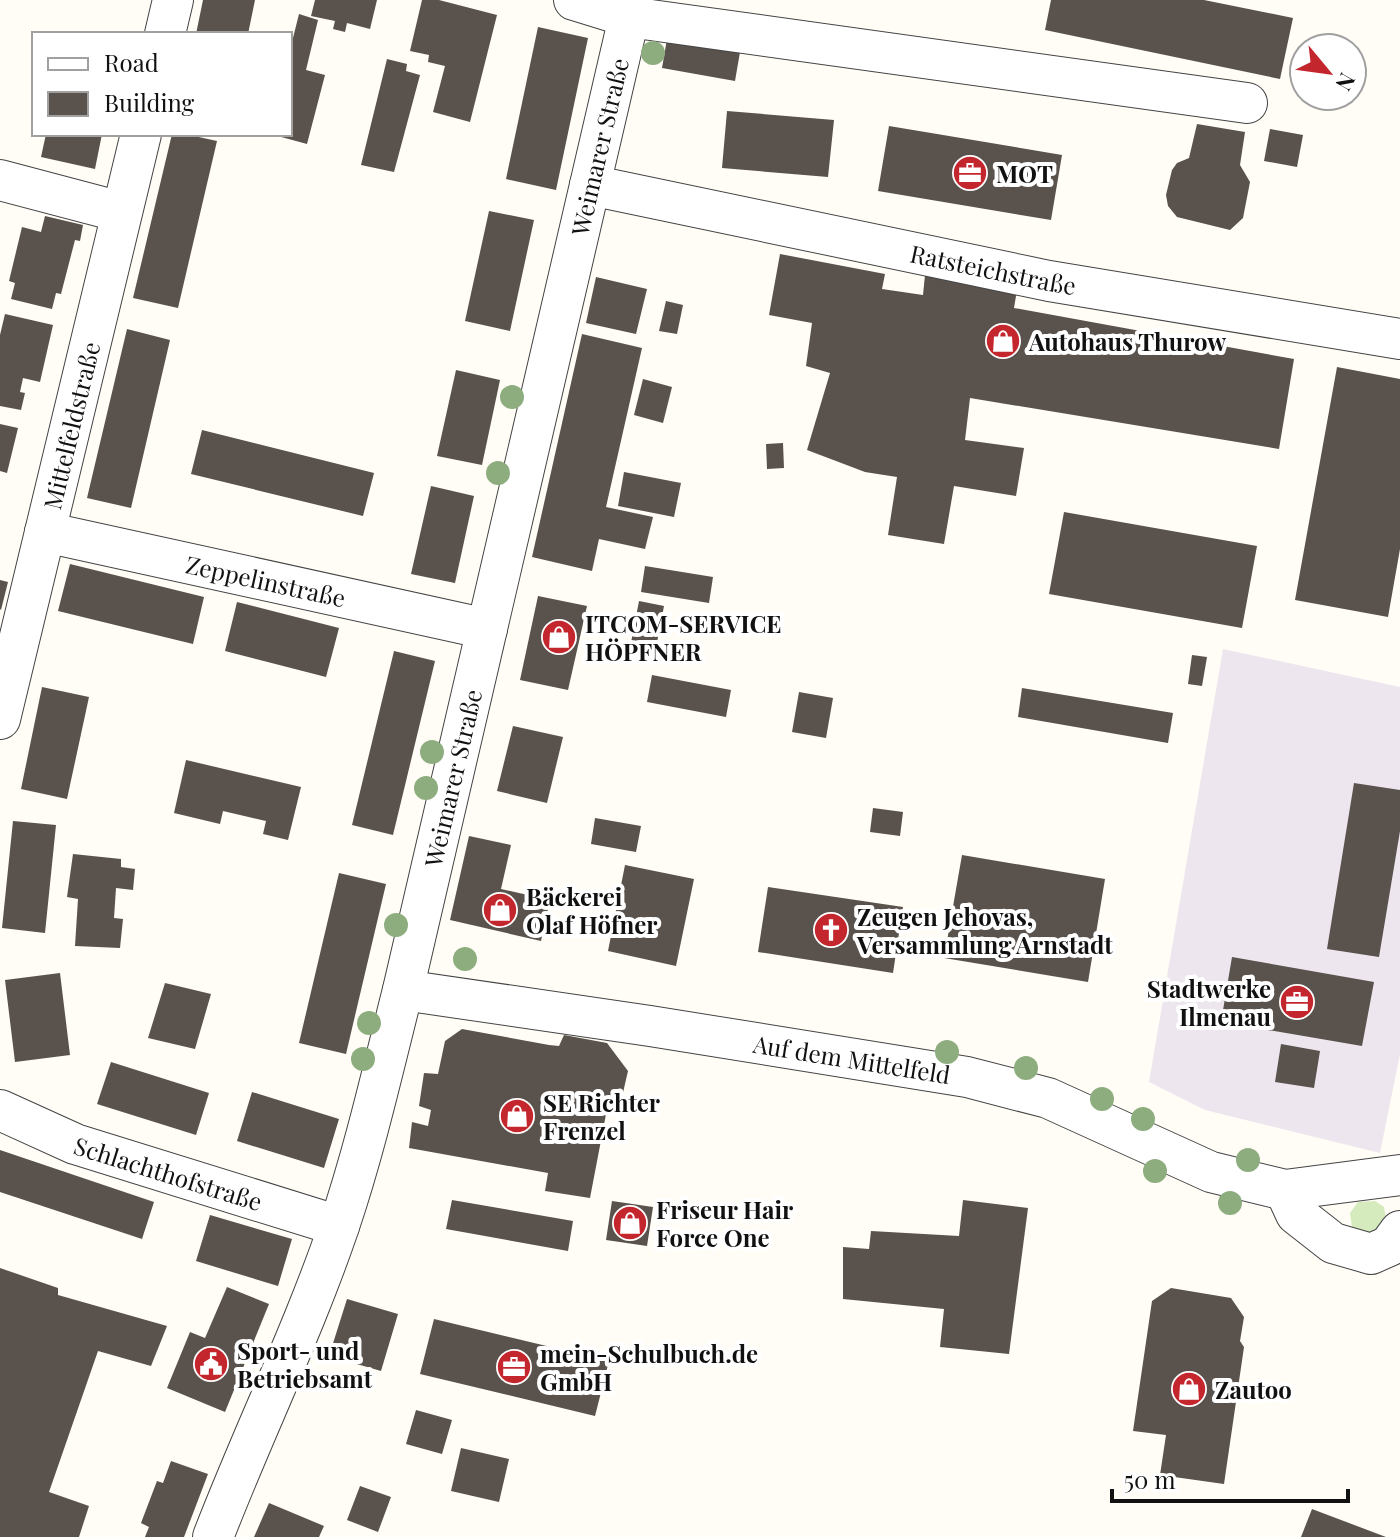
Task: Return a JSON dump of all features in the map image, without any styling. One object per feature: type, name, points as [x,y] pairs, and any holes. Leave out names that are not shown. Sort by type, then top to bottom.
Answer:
[{"type":"street","points":[[165,32],[173,0]]},
{"type":"street","points":[[574,0],[1247,103]]},
{"type":"street","name":"Weimarer Straße","points":[[213,1537],[286,1364],[339,1226],[403,990],[631,8]]},
{"type":"street","name":"Mittelfeldstraße","points":[[0,719],[140,136]]},
{"type":"street","points":[[0,180],[121,212]]},
{"type":"street","name":"Ratsteichstraße","points":[[590,185],[1049,281],[1400,339]]},
{"type":"street","name":"Zeppelinstraße","points":[[45,532],[487,629]]},
{"type":"street","name":"Auf dem Mittelfeld","points":[[403,990],[760,1042],[967,1077],[1048,1098],[1211,1172],[1285,1190],[1400,1175]]},
{"type":"street","name":"Schlachthofstraße","points":[[0,1110],[75,1144],[339,1226]]},
{"type":"street","points":[[1285,1190],[1296,1214],[1333,1243],[1371,1254],[1389,1246],[1400,1231]]},
{"type":"shaded area","points":[[1223,649],[1400,687],[1400,1054],[1380,1153],[1205,1110],[1149,1082]]},
{"type":"green space","points":[[1375,1201],[1384,1207],[1387,1224],[1370,1232],[1352,1227],[1350,1213],[1358,1202]]},
{"type":"building","points":[[203,0],[255,0],[248,32],[196,32]]},
{"type":"building","points":[[315,0],[377,0],[370,29],[347,23],[345,32],[333,29],[335,21],[311,16]]},
{"type":"building","points":[[422,0],[439,0],[497,15],[470,122],[433,112],[445,66],[428,62],[429,55],[410,51]]},
{"type":"building","points":[[1051,0],[1204,0],[1293,18],[1280,79],[1045,30]]},
{"type":"building","points":[[299,14],[318,20],[306,70],[325,75],[307,144],[278,136],[292,136],[292,42]]},
{"type":"building","points":[[538,27],[588,38],[556,190],[506,179]]},
{"type":"building","points":[[667,39],[740,52],[735,81],[662,68]]},
{"type":"building","points":[[387,59],[407,64],[406,71],[420,75],[394,172],[361,165]]},
{"type":"building","points":[[727,111],[834,120],[828,177],[722,168]]},
{"type":"building","points":[[1197,124],[1245,132],[1240,165],[1250,182],[1243,218],[1230,230],[1177,217],[1168,206],[1166,195],[1172,170],[1177,163],[1189,158]]},
{"type":"building","name":"MOT","points":[[889,126],[1062,155],[1051,220],[878,191]]},
{"type":"building","points":[[1270,129],[1303,135],[1297,167],[1264,161]]},
{"type":"building","points":[[46,136],[102,136],[95,169],[41,157]]},
{"type":"building","points":[[172,136],[194,136],[217,141],[178,308],[133,298]]},
{"type":"building","points":[[489,211],[534,220],[510,331],[465,321]]},
{"type":"building","points":[[45,216],[83,225],[80,241],[75,240],[61,294],[56,293],[52,309],[11,299],[15,283],[9,281],[22,227],[41,232]]},
{"type":"building","name":"Autohaus Thurow","points":[[780,254],[885,274],[882,289],[923,295],[925,275],[1017,290],[1014,308],[1294,359],[1279,449],[970,398],[965,440],[1024,448],[1016,496],[954,486],[944,544],[888,535],[897,477],[865,472],[807,450],[830,373],[806,366],[812,323],[769,315]]},
{"type":"building","points":[[596,277],[647,289],[636,334],[586,323]]},
{"type":"building","points":[[666,301],[683,305],[677,334],[659,331]]},
{"type":"building","points":[[5,314],[53,325],[40,382],[23,378],[20,392],[25,393],[21,410],[0,406],[0,335]]},
{"type":"building","points":[[127,329],[170,340],[131,508],[87,498]]},
{"type":"building","points":[[582,334],[642,348],[606,507],[653,517],[645,549],[599,539],[592,571],[532,557]]},
{"type":"building","points":[[1337,367],[1400,379],[1400,549],[1388,617],[1295,600]]},
{"type":"building","points":[[456,370],[500,380],[482,465],[437,456]]},
{"type":"building","points":[[643,379],[672,387],[663,423],[634,415]]},
{"type":"building","points":[[0,424],[18,428],[7,473],[0,471]]},
{"type":"building","points":[[202,430],[374,473],[363,516],[191,474]]},
{"type":"building","points":[[783,443],[784,468],[767,469],[766,444]]},
{"type":"building","points":[[624,472],[681,483],[674,517],[618,506]]},
{"type":"building","points":[[431,486],[474,496],[455,583],[411,574]]},
{"type":"building","points":[[1064,512],[1257,546],[1242,628],[1049,594]]},
{"type":"building","points":[[70,564],[204,597],[193,644],[58,611]]},
{"type":"building","points":[[645,566],[713,577],[709,603],[641,592]]},
{"type":"building","points":[[0,580],[8,582],[1,610],[0,609]]},
{"type":"building","points":[[538,596],[587,606],[568,690],[520,680]]},
{"type":"building","points":[[639,601],[664,606],[654,658],[629,653]]},
{"type":"building","points":[[237,602],[339,628],[326,677],[225,651]]},
{"type":"building","points":[[394,651],[435,661],[393,835],[352,825]]},
{"type":"building","points":[[1192,655],[1207,657],[1202,686],[1188,684]]},
{"type":"building","points":[[652,675],[731,690],[726,717],[647,702]]},
{"type":"building","points":[[42,687],[89,697],[67,799],[21,789]]},
{"type":"building","points":[[1022,688],[1173,713],[1168,743],[1018,717]]},
{"type":"building","points":[[799,692],[833,698],[826,738],[792,732]]},
{"type":"building","points":[[513,726],[563,737],[547,803],[497,791]]},
{"type":"building","points":[[186,760],[301,787],[288,840],[263,834],[266,821],[223,811],[220,824],[174,813]]},
{"type":"building","points":[[1354,783],[1400,790],[1400,831],[1379,957],[1327,949]]},
{"type":"building","points":[[873,808],[903,812],[900,836],[870,832]]},
{"type":"building","points":[[595,818],[641,826],[636,852],[591,844]]},
{"type":"building","points":[[13,821],[56,825],[45,933],[2,928]]},
{"type":"building","name":"Bäckerei Olaf Höfner","points":[[469,836],[511,845],[501,889],[550,900],[541,941],[450,920]]},
{"type":"building","points":[[73,854],[121,859],[121,867],[135,869],[133,890],[116,888],[114,918],[123,919],[120,948],[75,946],[78,899],[67,897]]},
{"type":"building","points":[[962,855],[1105,879],[1088,982],[944,958]]},
{"type":"building","points":[[625,865],[694,879],[676,966],[608,951]]},
{"type":"building","points":[[339,873],[386,884],[346,1054],[299,1043]]},
{"type":"building","name":"Zeugen Jehovas, Versammlung Arnstadt","points":[[768,887],[903,907],[893,973],[758,952]]},
{"type":"building","name":"Stadtwerke Ilmenau","points":[[1232,957],[1374,982],[1362,1046],[1221,1022]]},
{"type":"building","points":[[60,973],[70,1055],[15,1062],[5,980]]},
{"type":"building","points":[[165,983],[211,994],[195,1049],[148,1038]]},
{"type":"building","name":"SE Richter Frenzel","points":[[462,1029],[559,1046],[564,1035],[607,1043],[628,1071],[619,1110],[607,1109],[590,1198],[545,1191],[548,1173],[409,1148],[412,1122],[428,1126],[431,1110],[419,1106],[424,1073],[438,1074],[445,1041]]},
{"type":"building","points":[[1281,1044],[1320,1051],[1314,1088],[1275,1082]]},
{"type":"building","points":[[111,1062],[209,1093],[196,1135],[97,1104]]},
{"type":"building","points":[[252,1092],[339,1119],[324,1168],[237,1141]]},
{"type":"building","points":[[0,1150],[154,1202],[142,1239],[0,1192]]},
{"type":"building","points":[[452,1200],[573,1221],[568,1251],[446,1229]]},
{"type":"building","points":[[963,1200],[1028,1208],[1009,1354],[940,1347],[944,1309],[843,1299],[843,1247],[869,1249],[871,1231],[959,1236]]},
{"type":"building","name":"Friseur Hair Force One","points":[[612,1201],[653,1207],[647,1246],[606,1240]]},
{"type":"building","points":[[210,1215],[292,1239],[278,1286],[196,1261]]},
{"type":"building","points":[[0,1268],[58,1288],[58,1295],[167,1326],[151,1366],[98,1351],[49,1492],[89,1506],[79,1537],[0,1537]]},
{"type":"building","name":"Sport- und Betriebsamt","points":[[227,1287],[269,1304],[225,1412],[167,1388],[190,1332],[205,1338]]},
{"type":"building","name":"Zautoo","points":[[1171,1288],[1231,1298],[1244,1317],[1240,1341],[1244,1347],[1224,1484],[1160,1475],[1166,1435],[1133,1431],[1152,1301]]},
{"type":"building","points":[[347,1299],[398,1314],[381,1371],[329,1356]]},
{"type":"building","name":"mein-Schulbuch.de GmbH","points":[[434,1319],[609,1361],[595,1416],[420,1374]]},
{"type":"building","points":[[416,1410],[452,1420],[442,1454],[406,1444]]},
{"type":"building","points":[[461,1448],[509,1459],[499,1502],[451,1491]]},
{"type":"building","points":[[171,1461],[208,1474],[184,1537],[145,1537],[149,1527],[141,1523],[157,1481],[163,1483]]},
{"type":"building","points":[[360,1486],[391,1497],[378,1532],[347,1520]]},
{"type":"building","points":[[269,1503],[324,1526],[319,1537],[254,1537]]},
{"type":"building","points":[[1312,1509],[1386,1537],[1301,1537]]},
{"type":"place","name":"MOT","points":[[970,173]]},
{"type":"place","name":"Autohaus Thurow","points":[[1003,341]]},
{"type":"place","name":"ITCOM-SERVICE HÖPFNER","points":[[559,637]]},
{"type":"place","name":"Bäckerei Olaf Höfner","points":[[500,910]]},
{"type":"place","name":"Zeugen Jehovas, Versammlung Arnstadt","points":[[831,930]]},
{"type":"place","name":"Stadtwerke Ilmenau","points":[[1297,1002]]},
{"type":"place","name":"SE Richter Frenzel","points":[[517,1116]]},
{"type":"place","name":"Friseur Hair Force One","points":[[630,1223]]},
{"type":"place","name":"Sport- und Betriebsamt","points":[[211,1364]]},
{"type":"place","name":"mein-Schulbuch.de GmbH","points":[[514,1367]]},
{"type":"place","name":"Zautoo","points":[[1189,1389]]}]
